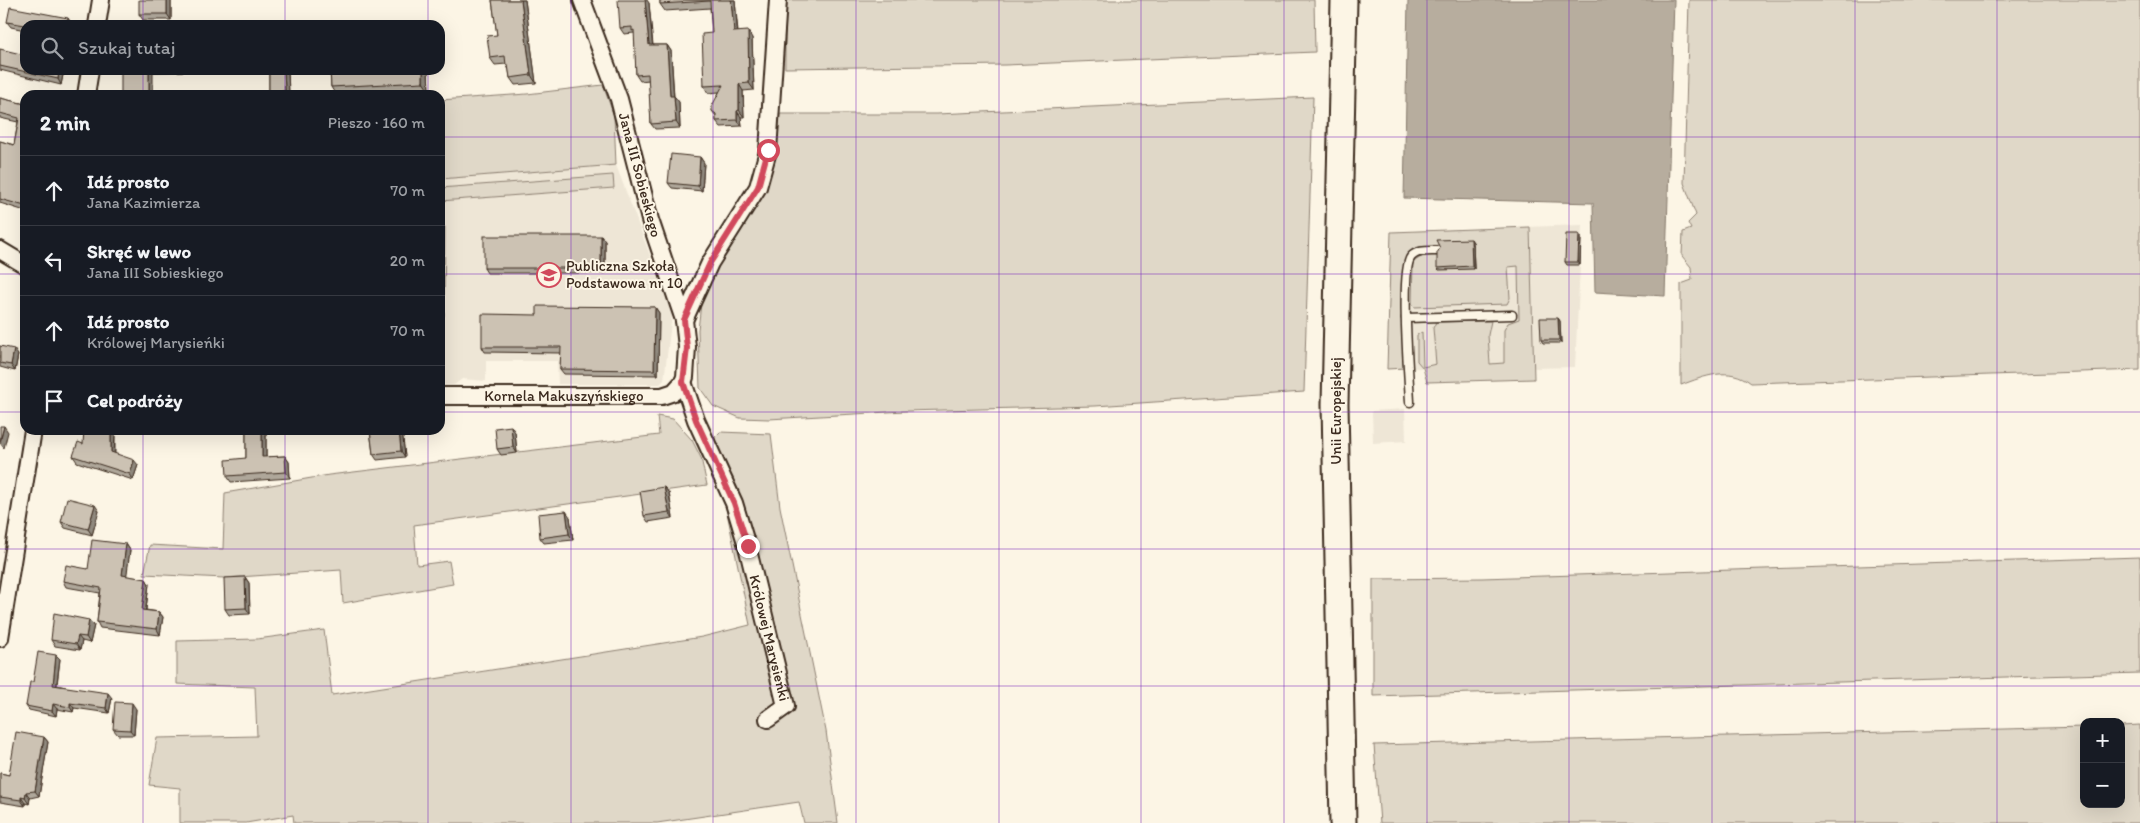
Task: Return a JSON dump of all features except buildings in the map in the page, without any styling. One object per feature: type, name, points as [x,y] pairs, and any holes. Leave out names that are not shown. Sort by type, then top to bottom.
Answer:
[{"type":"main road","name":"Unii Europejskiej","points":[[1343,823],[1335,404],[1344,0]]},
{"type":"street","points":[[98,20],[101,0]]},
{"type":"street","name":"Jana III Sobieskiego","points":[[582,0],[619,99],[650,220],[684,320],[687,348],[683,382]]},
{"type":"street","points":[[684,320],[710,263],[758,187],[766,160],[769,141],[778,0]]},
{"type":"street","points":[[87,90],[89,75]]},
{"type":"street","points":[[0,250],[20,262]]},
{"type":"street","name":"Kornela Makuszyńskiego","points":[[445,396],[662,396],[674,392],[683,382]]},
{"type":"street","name":"Królowej Marysieńki","points":[[683,382],[696,420],[734,503],[748,546],[786,706],[768,719]]},
{"type":"street","points":[[0,638],[32,435]]},
{"type":"lane","points":[[1410,402],[1406,318],[1408,264],[1410,258],[1421,252],[1437,251]]},
{"type":"lane","points":[[1406,318],[1512,315]]},
{"type":"shaded area","points":[[785,0],[1314,0],[1315,52],[1005,65],[785,68]]},
{"type":"shaded area","points":[[1408,0],[1674,0],[1665,296],[1595,292],[1593,203],[1404,198]]},
{"type":"shaded area","points":[[1689,0],[2140,0],[2140,370],[1751,383],[1734,375],[1717,374],[1681,385],[1681,284],[1692,280],[1691,267],[1682,256],[1683,232],[1691,229],[1688,223],[1696,215],[1684,183]]},
{"type":"shaded area","points":[[603,85],[614,116],[616,165],[445,179],[445,100],[527,94]]},
{"type":"shaded area","points":[[1313,97],[1304,392],[1095,406],[905,411],[769,419],[740,418],[713,406],[700,388],[698,330],[702,295],[713,272],[751,214],[766,184],[776,155],[780,114],[937,114]]},
{"type":"shaded area","name":"Publiczna Szkoła Podstawowa nr 10","points":[[616,165],[672,314],[664,380],[660,384],[558,384],[557,361],[486,361],[486,381],[462,379],[454,385],[445,385],[445,179]]},
{"type":"shaded area","points":[[613,175],[614,188],[445,201],[445,188]]},
{"type":"shaded area","points":[[1582,225],[1575,367],[1534,368],[1534,379],[1427,382],[1423,368],[1387,369],[1391,232]]},
{"type":"shaded area","points":[[1530,227],[1534,379],[1427,382],[1423,368],[1417,361],[1417,335],[1422,332],[1423,367],[1436,364],[1433,328],[1436,322],[1491,321],[1488,335],[1490,364],[1504,363],[1504,330],[1508,323],[1519,319],[1518,266],[1508,267],[1510,298],[1507,304],[1414,307],[1412,305],[1413,263],[1427,255],[1435,255],[1451,259],[1474,269],[1473,242],[1419,247],[1408,253],[1403,268],[1405,368],[1387,369],[1391,232]]},
{"type":"shaded area","points":[[1405,409],[1406,441],[1373,443],[1372,411]]},
{"type":"shaded area","points":[[657,416],[673,419],[692,440],[701,458],[707,485],[414,525],[417,565],[449,561],[453,584],[343,603],[341,570],[224,578],[144,574],[150,545],[223,549],[225,493],[329,475],[659,435]]},
{"type":"shaded area","points":[[720,432],[771,434],[780,507],[826,731],[838,823],[804,823],[799,802],[657,823],[294,823],[293,815],[246,823],[180,823],[180,788],[149,785],[157,738],[257,736],[255,687],[177,684],[177,641],[257,639],[324,630],[332,695],[702,637],[750,625],[716,459],[715,437]]},
{"type":"shaded area","points":[[2140,557],[2140,673],[1373,696],[1373,579],[1482,578]]},
{"type":"shaded area","points":[[2140,725],[2140,823],[1380,823],[1374,745],[2080,727],[2080,808],[2125,808],[2125,726]]},
{"type":"place","name":"Publiczna Szkoła Podstawowa nr 10","points":[[549,275]]},
{"type":"route","points":[[748,546],[734,503],[696,420],[683,382],[687,348],[684,320],[710,263],[758,187],[768,150]]}]
